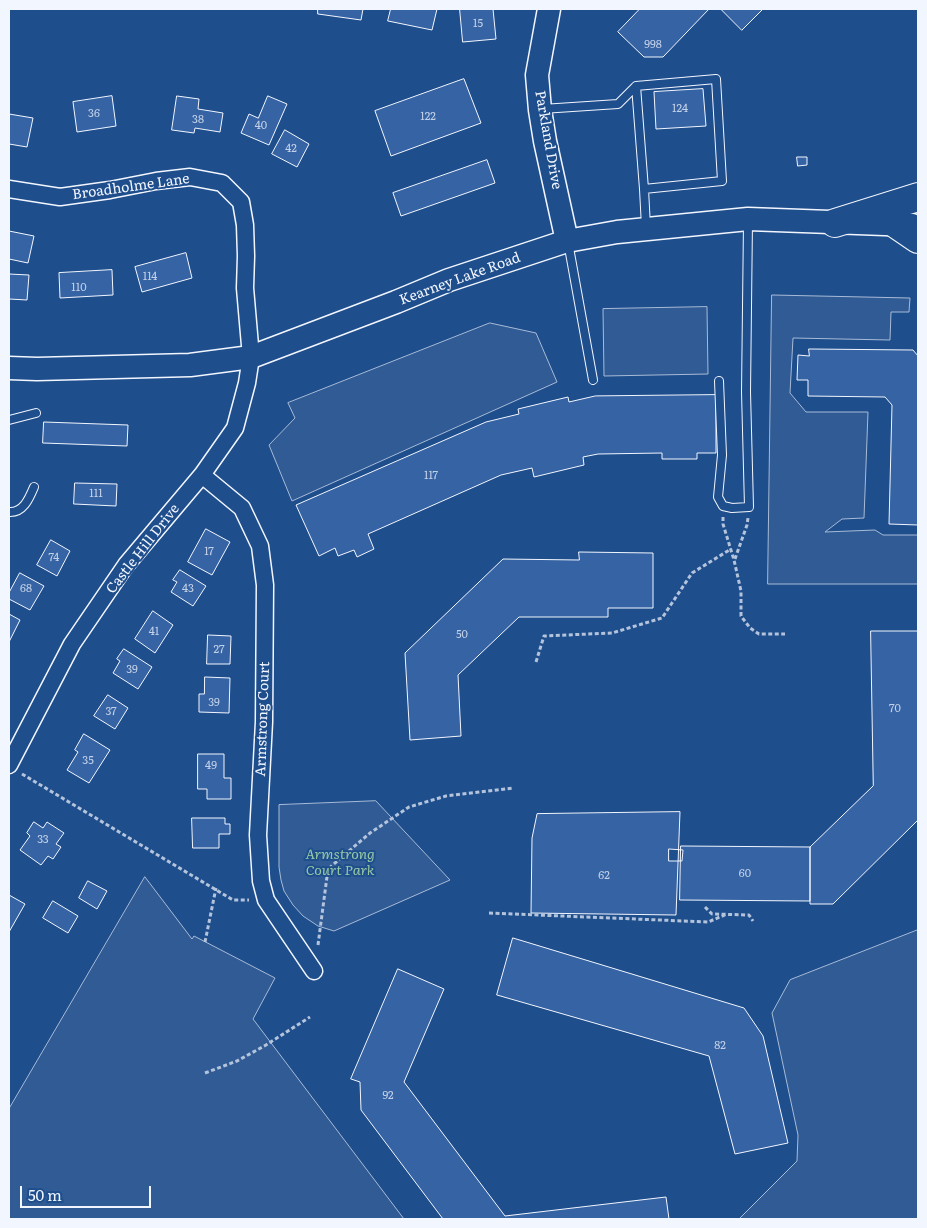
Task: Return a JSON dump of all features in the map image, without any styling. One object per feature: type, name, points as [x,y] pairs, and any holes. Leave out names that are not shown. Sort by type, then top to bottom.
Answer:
[{"type":"highway","points":[[835,223],[918,197]]},
{"type":"highway","points":[[907,224],[918,239]]},
{"type":"main road","name":"Parkland Drive","points":[[549,9],[537,75],[545,141],[568,241]]},
{"type":"main road","name":"Kearney Lake Road","points":[[9,368],[190,365],[251,357],[450,280],[568,241],[617,232],[748,218],[835,223],[907,224]]},
{"type":"street","name":"Broadholme Lane","points":[[9,189],[60,197],[190,177],[222,183],[241,202],[245,225],[245,288],[251,357]]},
{"type":"street","name":"Castle Hill Drive","points":[[13,768],[72,644],[126,565],[202,475],[235,428],[247,383],[251,357]]},
{"type":"street","name":"Armstrong Court","points":[[202,475],[242,508],[260,546],[265,585],[264,722],[258,835],[261,881],[266,900],[314,971]]},
{"type":"lane","points":[[540,110],[618,104],[636,86],[716,79],[722,180],[644,189]]},
{"type":"lane","points":[[636,86],[646,229]]},
{"type":"lane","points":[[719,381],[722,455],[718,497],[723,506],[732,508],[749,507],[746,392],[748,218]]},
{"type":"lane","points":[[568,241],[594,380]]},
{"type":"lane","points":[[9,420],[36,413]]},
{"type":"lane","points":[[9,512],[14,512],[26,505],[34,488]]},
{"type":"path","points":[[723,506],[723,524],[741,591],[741,616],[750,628],[759,634],[785,634]]},
{"type":"path","points":[[734,560],[747,525],[749,507]]},
{"type":"path","points":[[536,662],[544,636],[612,633],[662,618],[692,573],[731,549]]},
{"type":"path","points":[[13,768],[216,888],[233,900],[266,900]]},
{"type":"path","points":[[314,971],[328,869],[370,833],[409,807],[446,796],[513,788]]},
{"type":"path","points":[[205,942],[216,888]]},
{"type":"path","points":[[705,907],[712,914],[749,915],[754,921]]},
{"type":"path","points":[[489,912],[708,922],[727,914]]},
{"type":"path","points":[[205,1073],[237,1061],[310,1017]]},
{"type":"shaded area","points":[[772,295],[910,298],[909,312],[891,312],[890,340],[793,338],[790,393],[806,412],[868,412],[864,518],[842,519],[825,532],[875,530],[883,535],[918,535],[918,584],[768,584]]},
{"type":"shaded area","points":[[707,307],[708,374],[604,376],[603,309]]},
{"type":"shaded area","points":[[490,323],[536,333],[557,382],[292,501],[269,445],[295,418],[288,403]]},
{"type":"shaded area","name":"Armstrong Court Park","points":[[376,801],[450,880],[334,931],[318,926],[303,916],[284,891],[279,867],[279,805]]},
{"type":"shaded area","points":[[145,877],[192,939],[194,936],[275,978],[253,1019],[404,1219],[9,1219],[9,1109]]},
{"type":"shaded area","points":[[918,930],[918,1219],[739,1219],[797,1161],[798,1135],[772,1013],[790,980]]},
{"type":"building","points":[[318,9],[363,9],[361,20],[318,14]]},
{"type":"building","points":[[391,9],[437,9],[432,30],[388,21]]},
{"type":"building","points":[[460,9],[493,9],[496,39],[463,42]]},
{"type":"building","points":[[640,9],[709,9],[663,57],[644,57],[618,32]]},
{"type":"building","points":[[721,9],[763,9],[742,30]]},
{"type":"building","points":[[464,79],[481,123],[391,156],[375,111]]},
{"type":"building","points":[[703,89],[706,126],[656,129],[654,92]]},
{"type":"building","points":[[112,96],[116,126],[77,132],[73,102]]},
{"type":"building","points":[[177,96],[199,99],[198,109],[223,113],[220,132],[195,128],[194,133],[172,130]]},
{"type":"building","points":[[268,96],[287,104],[269,145],[241,133],[249,114],[258,118]]},
{"type":"building","points":[[9,114],[33,118],[27,147],[9,144]]},
{"type":"building","points":[[285,130],[309,144],[297,167],[272,154]]},
{"type":"building","points":[[797,157],[807,157],[807,165],[798,166]]},
{"type":"building","points":[[487,160],[495,183],[401,216],[393,193]]},
{"type":"building","points":[[9,231],[34,236],[28,263],[9,259]]},
{"type":"building","points":[[186,253],[192,278],[142,292],[135,267]]},
{"type":"building","points":[[112,270],[113,295],[60,298],[59,273]]},
{"type":"building","points":[[9,274],[29,275],[27,300],[9,299]]},
{"type":"building","points":[[809,349],[913,350],[918,356],[918,525],[889,524],[892,405],[885,397],[808,396],[808,380],[797,380],[798,355],[809,356]]},
{"type":"building","points":[[716,395],[716,453],[697,453],[697,459],[662,459],[662,453],[598,454],[583,457],[584,465],[534,477],[532,468],[501,475],[368,534],[374,549],[357,557],[354,550],[338,556],[335,548],[319,556],[296,505],[486,422],[519,414],[518,409],[568,397],[569,402],[595,396]]},
{"type":"building","points":[[44,422],[128,425],[127,446],[43,443]]},
{"type":"building","points":[[75,483],[117,484],[116,506],[74,504]]},
{"type":"building","points":[[206,529],[230,542],[212,575],[188,562]]},
{"type":"building","points":[[51,540],[70,551],[57,576],[37,565]]},
{"type":"building","points":[[579,552],[653,553],[653,608],[608,608],[608,617],[519,617],[458,675],[461,736],[410,740],[405,653],[503,559],[579,560]]},
{"type":"building","points":[[180,570],[206,586],[193,606],[171,592],[177,582],[173,580]]},
{"type":"building","points":[[20,573],[44,586],[30,610],[9,599],[9,593]]},
{"type":"building","points":[[153,611],[173,625],[155,653],[135,639]]},
{"type":"building","points":[[9,614],[20,620],[9,642]]},
{"type":"building","points":[[871,631],[918,631],[918,820],[833,904],[810,904],[810,847],[873,786]]},
{"type":"building","points":[[208,635],[231,636],[230,664],[207,664]]},
{"type":"building","points":[[124,649],[152,667],[138,689],[113,673],[120,661],[117,659]]},
{"type":"building","points":[[205,677],[230,678],[229,713],[199,712],[199,694],[204,694]]},
{"type":"building","points":[[108,695],[128,708],[115,729],[94,716]]},
{"type":"building","points":[[84,734],[110,750],[89,783],[67,770],[78,752],[75,750]]},
{"type":"building","points":[[198,754],[224,754],[224,778],[231,778],[231,799],[207,799],[207,789],[198,789]]},
{"type":"building","points":[[680,812],[676,915],[531,913],[532,838],[537,814]]},
{"type":"building","points":[[192,818],[225,818],[225,824],[230,824],[230,834],[219,834],[219,848],[193,848]]},
{"type":"building","points":[[34,822],[43,828],[47,822],[64,833],[56,844],[61,847],[53,859],[48,856],[41,865],[20,850],[30,836],[27,833]]},
{"type":"building","points":[[681,846],[810,847],[810,901],[680,900]]},
{"type":"building","points":[[669,849],[683,850],[682,861],[669,861]]},
{"type":"building","points":[[88,881],[107,891],[97,909],[79,898]]},
{"type":"building","points":[[9,895],[25,904],[9,932]]},
{"type":"building","points":[[53,901],[78,916],[68,933],[43,918]]},
{"type":"building","points":[[513,938],[744,1008],[763,1036],[788,1143],[735,1154],[709,1056],[497,995]]},
{"type":"building","points":[[398,969],[444,989],[404,1082],[505,1216],[666,1197],[669,1219],[443,1219],[361,1110],[360,1082],[351,1079]]}]
